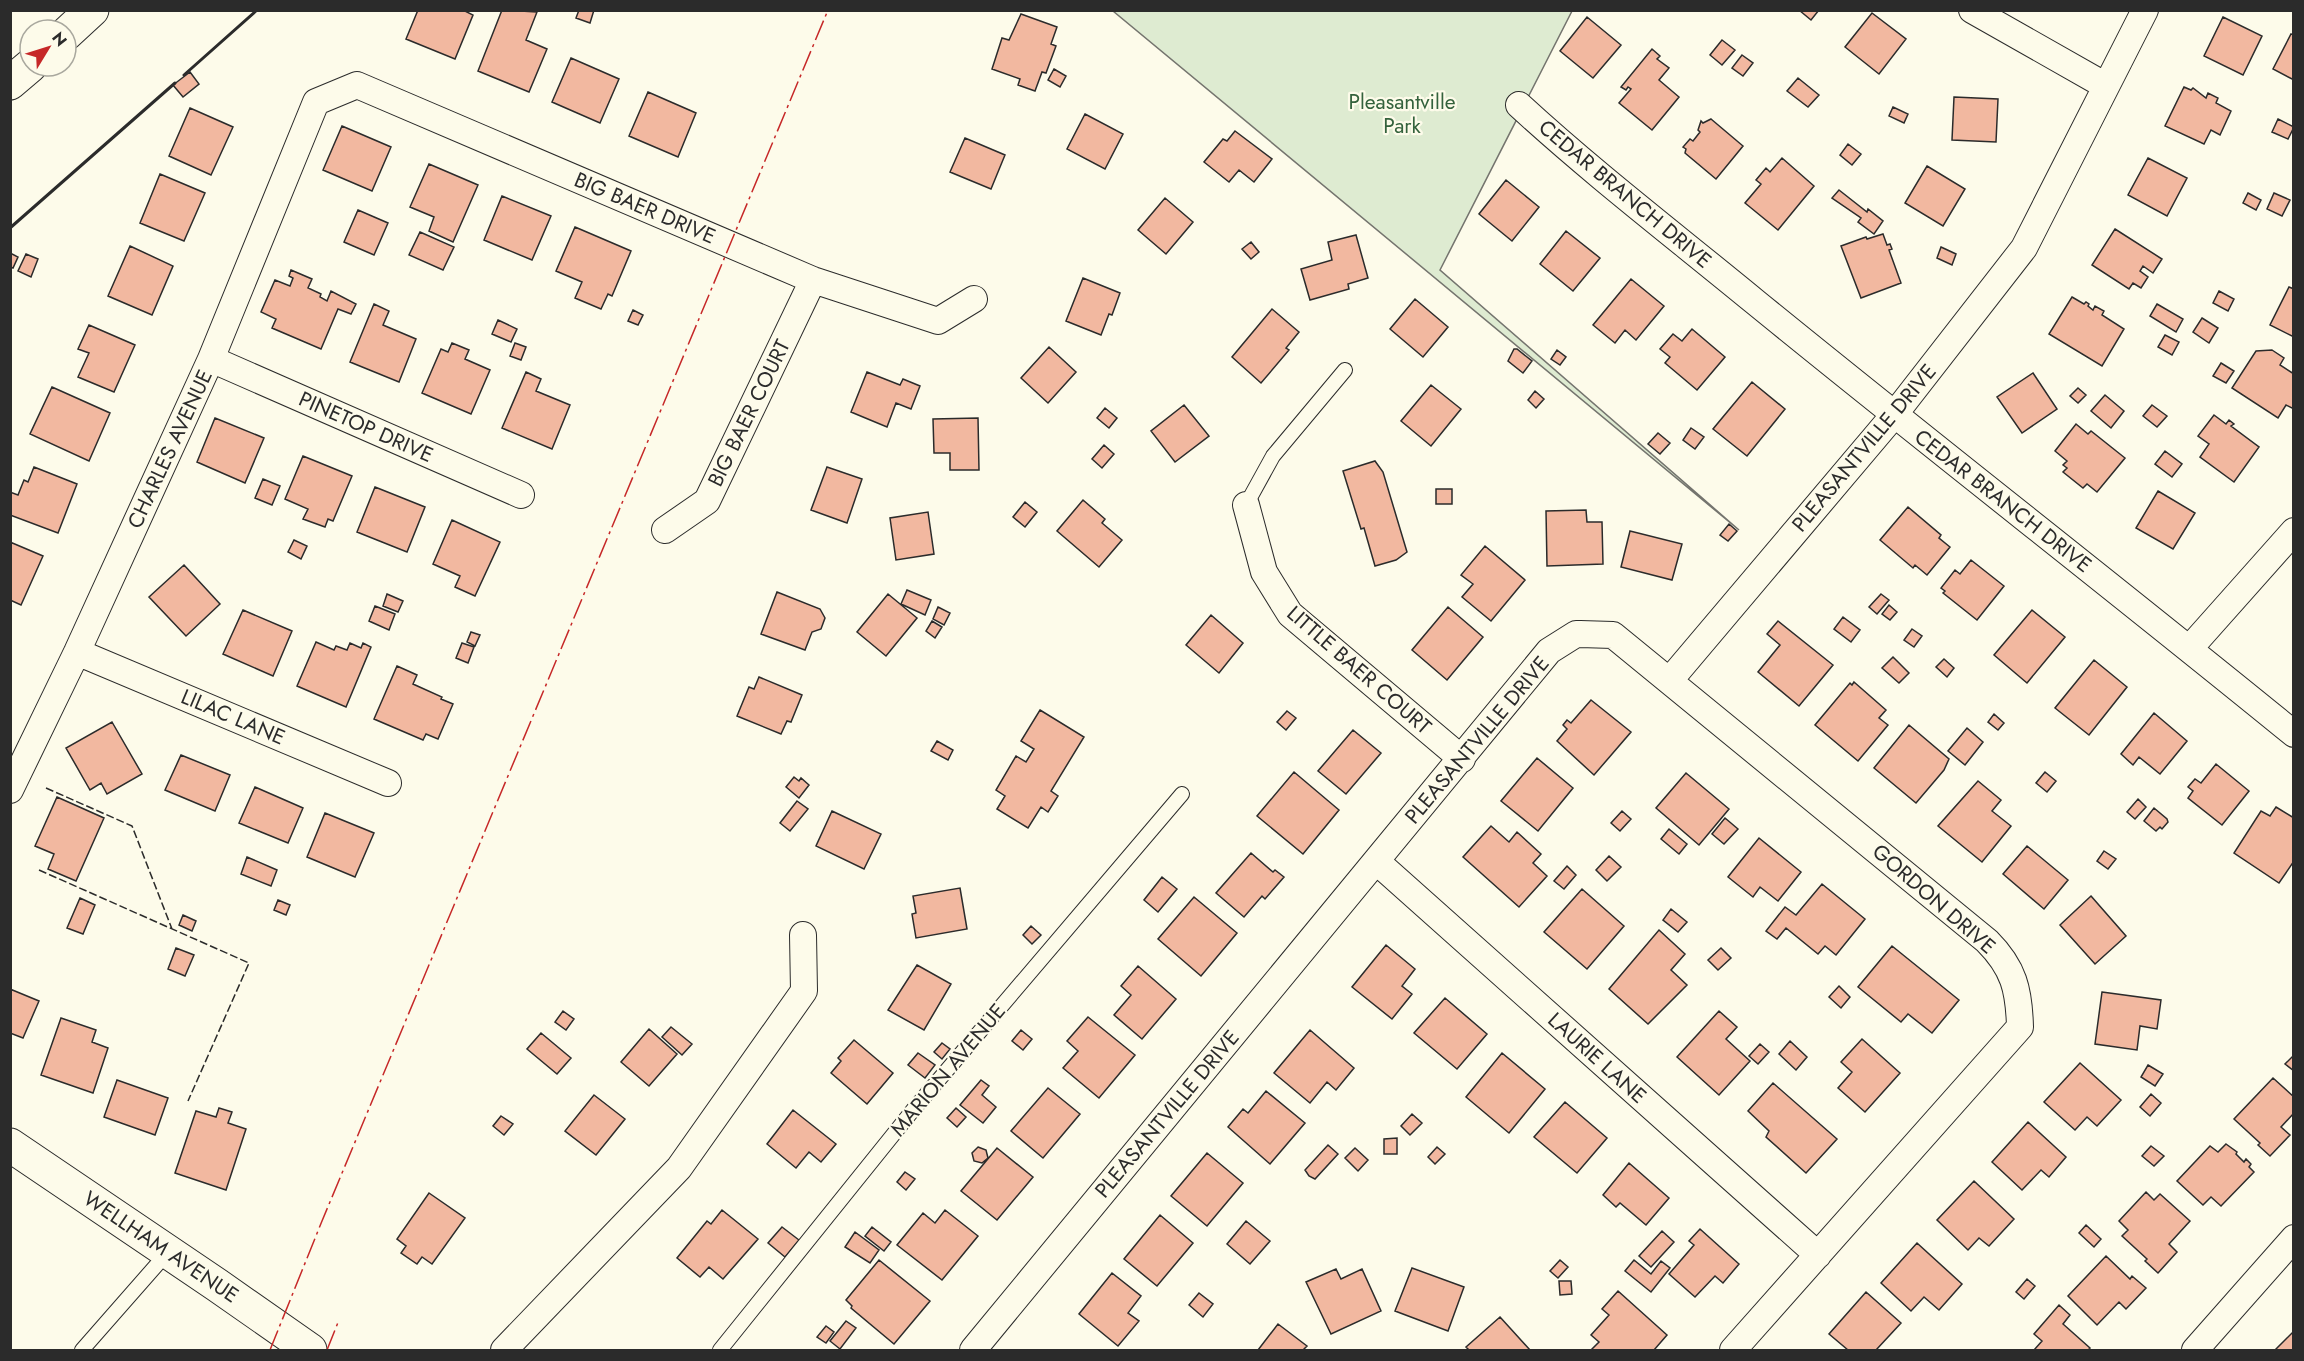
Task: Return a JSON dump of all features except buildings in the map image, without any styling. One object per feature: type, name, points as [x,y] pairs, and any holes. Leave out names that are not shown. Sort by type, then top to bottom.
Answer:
[{"type":"main road","points":[[78,23],[92,10]]},
{"type":"main road","name":"WELLHAM AVENUE","points":[[10,1145],[310,1350]]},
{"type":"street","points":[[1972,10],[2106,86]]},
{"type":"street","name":"PLEASANTVILLE DRIVE","points":[[973,1350],[1549,651],[1576,634],[1613,635],[1670,680],[1894,415],[2024,248],[2145,10]]},
{"type":"street","name":"BIG BAER DRIVE","points":[[316,102],[357,85],[813,280],[938,321],[974,299]]},
{"type":"street","name":"CHARLES AVENUE","points":[[10,790],[77,652],[211,359],[316,102]]},
{"type":"street","name":"CEDAR BRANCH DRIVE","points":[[1520,105],[1566,148],[1894,415],[2294,734]]},
{"type":"street","name":"BIG BAER COURT","points":[[665,530],[707,501],[813,280]]},
{"type":"street","name":"PINETOP DRIVE","points":[[211,359],[521,495]]},
{"type":"street","name":"LITTLE BAER COURT","points":[[1246,505],[1264,572],[1290,614],[1462,759]]},
{"type":"street","points":[[2189,649],[2294,531]]},
{"type":"street","name":"LILAC LANE","points":[[77,652],[388,783]]},
{"type":"street","name":"GORDON DRIVE","points":[[1670,680],[1987,941],[2006,963],[2019,996],[2020,1026],[1733,1350]]},
{"type":"street","name":"LAURIE LANE","points":[[1376,861],[1818,1255]]},
{"type":"street","points":[[504,1350],[679,1168],[804,991],[803,935]]},
{"type":"street","points":[[2195,1350],[2294,1238]]},
{"type":"lane","points":[[1246,505],[1273,456],[1345,370]]},
{"type":"lane","name":"MARION AVENUE","points":[[720,1350],[913,1110],[1182,794]]},
{"type":"lane","points":[[82,1350],[168,1251]]},
{"type":"green space","name":"Pleasantville Park","points":[[1113,11],[1572,11],[1440,270],[1739,530]]},
{"type":"fence","points":[[46,788],[132,826],[172,929]]},
{"type":"fence","points":[[39,870],[249,963],[188,1101]]},
{"type":"wall","points":[[184,75],[257,10]]},
{"type":"wall","points":[[10,228],[175,83]]},
{"type":"power","points":[[270,1350],[828,10]]},
{"type":"power","points":[[327,1350],[339,1320]]}]
